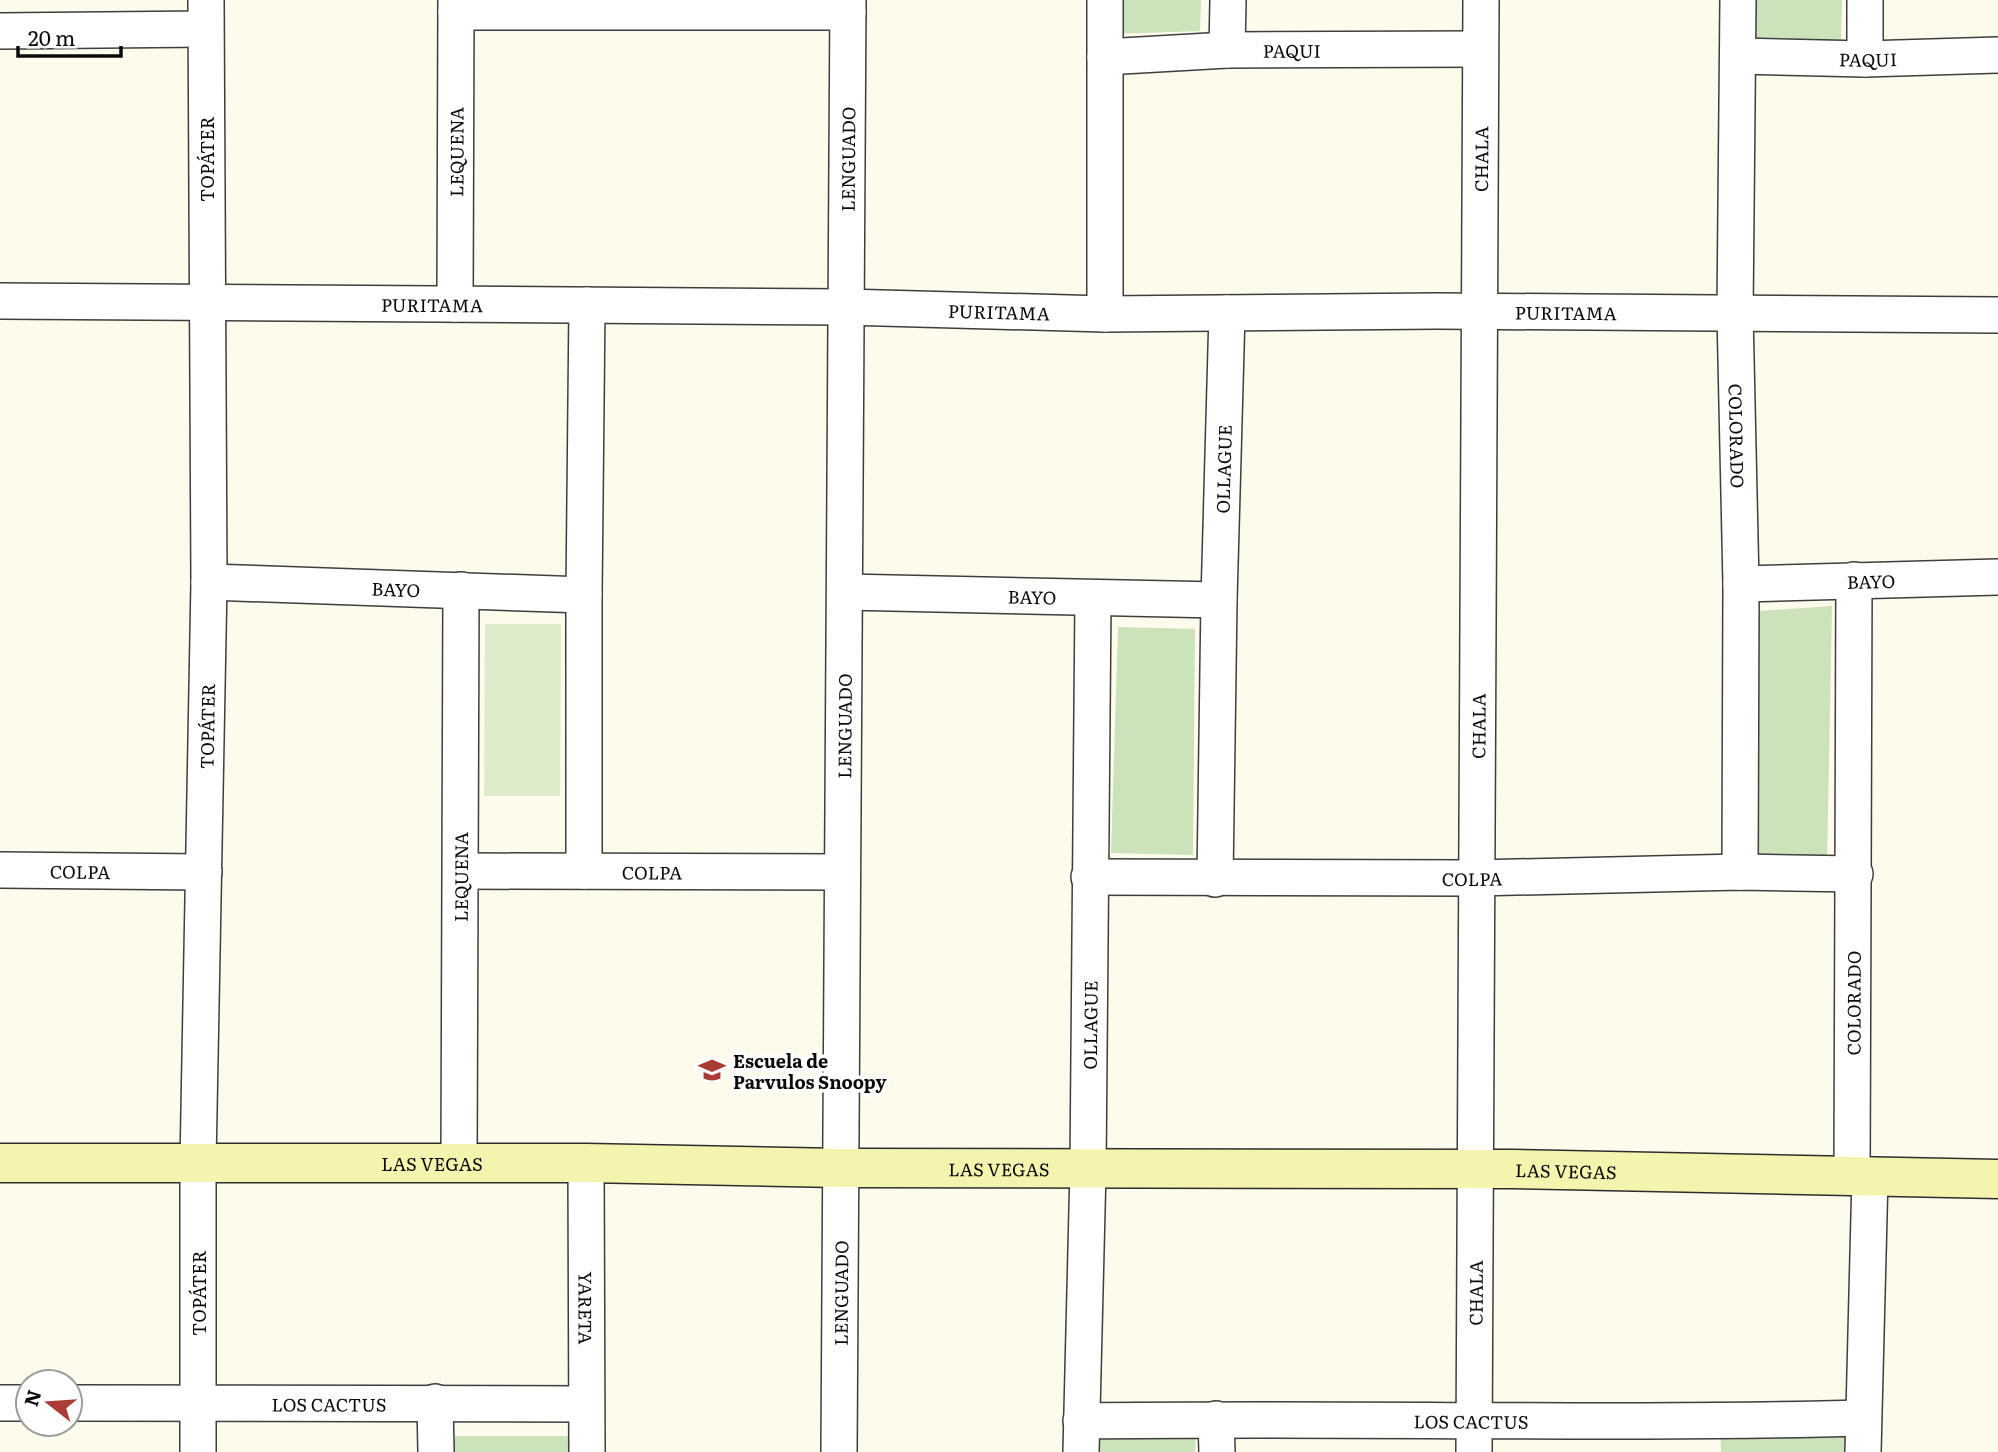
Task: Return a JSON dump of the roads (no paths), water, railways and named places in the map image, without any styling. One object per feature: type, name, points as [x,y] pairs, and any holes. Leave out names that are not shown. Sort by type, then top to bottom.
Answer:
[{"type":"main road","name":"LAS VEGAS","points":[[0,1163],[586,1163],[839,1168],[1475,1170],[1998,1179]]},
{"type":"street","points":[[1105,0],[1105,314]]},
{"type":"street","points":[[1227,50],[1228,0]]},
{"type":"street","name":"CHALA","points":[[1474,1436],[1480,0]]},
{"type":"street","name":"COLORADO","points":[[1738,0],[1735,314],[1741,584],[1740,872]]},
{"type":"street","points":[[1865,0],[1865,59]]},
{"type":"street","points":[[456,6],[848,6]]},
{"type":"street","name":"LEQUENA","points":[[456,6],[456,304]]},
{"type":"street","name":"LENGUADO","points":[[839,1452],[848,6]]},
{"type":"street","points":[[0,31],[205,14]]},
{"type":"street","name":"TOPÁTER","points":[[198,1452],[198,1163],[209,582],[205,14]]},
{"type":"street","name":"PAQUI","points":[[1105,57],[1227,50],[1480,49]]},
{"type":"street","name":"PAQUI","points":[[1738,56],[1865,59],[1998,55]]},
{"type":"street","name":"PURITAMA","points":[[0,301],[845,307],[1105,314],[1479,312],[1998,315]]},
{"type":"street","points":[[583,871],[587,305]]},
{"type":"street","name":"OLLAGUE","points":[[1215,879],[1227,313]]},
{"type":"street","name":"BAYO","points":[[1741,584],[1998,577]]},
{"type":"street","name":"COLORADO","points":[[1854,580],[1863,1452]]},
{"type":"street","name":"BAYO","points":[[209,582],[584,595]]},
{"type":"street","name":"LEQUENA","points":[[459,1164],[461,590]]},
{"type":"street","name":"BAYO","points":[[845,592],[1219,600]]},
{"type":"street","name":"OLLAGUE","points":[[1081,1436],[1087,1169],[1093,598]]},
{"type":"street","name":"COLPA","points":[[0,870],[204,872]]},
{"type":"street","name":"COLPA","points":[[461,870],[842,872]]},
{"type":"street","name":"COLPA","points":[[1089,877],[1476,878],[1740,872],[1855,874]]},
{"type":"street","name":"YARETA","points":[[586,1163],[587,1452]]},
{"type":"street","points":[[435,1402],[436,1452]]},
{"type":"street","name":"LOS CACTUS","points":[[84,1403],[586,1404]]},
{"type":"street","name":"LOS CACTUS","points":[[1081,1436],[1721,1437],[1863,1418]]},
{"type":"place","name":"Escuela de Parvulos Snoopy","points":[[712,1070]]}]
